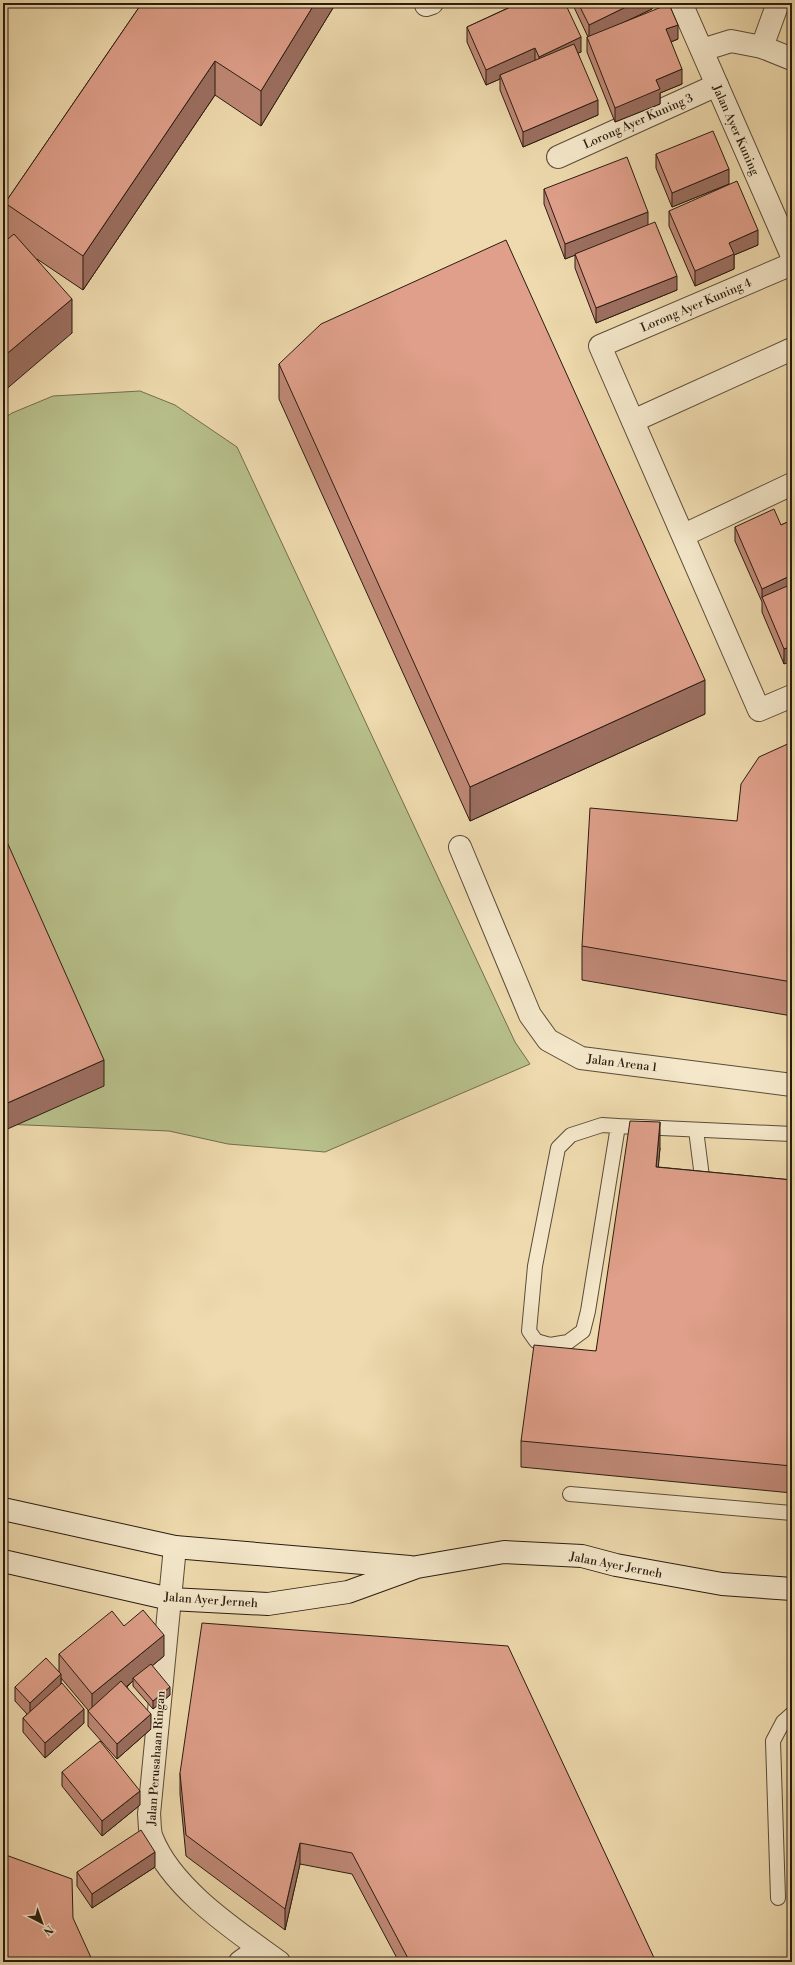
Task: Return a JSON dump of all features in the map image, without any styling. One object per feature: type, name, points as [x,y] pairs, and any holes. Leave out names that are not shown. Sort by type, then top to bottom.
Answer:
[{"type":"street","name":"Jalan Ayer Kuning","points":[[681,3],[792,256]]},
{"type":"street","points":[[762,47],[778,3]]},
{"type":"street","points":[[702,50],[731,41],[762,47],[792,59]]},
{"type":"street","name":"Lorong Ayer Kuning 3","points":[[558,157],[717,85]]},
{"type":"street","name":"Lorong Ayer Kuning 4","points":[[633,421],[600,346],[792,264]]},
{"type":"street","points":[[792,349],[633,421],[759,710],[792,696]]},
{"type":"street","points":[[684,535],[792,484]]},
{"type":"street","name":"Jalan Arena 1","points":[[460,847],[530,1015],[548,1040],[581,1058],[792,1085]]},
{"type":"street","name":"Jalan Ayer Jerneh","points":[[3,1509],[175,1547],[417,1567]]},
{"type":"street","name":"Jalan Perusahaan Ringan","points":[[175,1547],[149,1814],[151,1836],[163,1862],[188,1891],[278,1962]]},
{"type":"street","name":"Jalan Ayer Jerneh","points":[[3,1561],[170,1599],[268,1604],[348,1592],[417,1567],[504,1552],[582,1556],[616,1565],[722,1584],[792,1589]]},
{"type":"street","points":[[240,1962],[259,1948]]},
{"type":"lane","points":[[618,1126],[588,1311],[583,1331],[568,1342],[550,1345],[536,1341],[529,1330],[535,1266],[558,1148],[571,1135],[602,1126],[618,1126],[792,1134]]},
{"type":"lane","points":[[696,1130],[704,1182],[708,1186],[723,1188]]},
{"type":"lane","points":[[570,1494],[792,1513]]},
{"type":"lane","points":[[778,1898],[773,1741],[782,1722],[792,1714]]},
{"type":"green space","points":[[140,391],[175,405],[237,447],[515,1042],[530,1064],[325,1152],[228,1144],[169,1131],[3,1124],[3,419],[12,413],[53,396]]},
{"type":"building","points":[[142,3],[315,3],[261,91],[215,61],[83,256],[5,203]]},
{"type":"building","points":[[514,3],[565,3],[581,37],[539,57],[535,48],[486,70],[467,27],[515,5]]},
{"type":"building","points":[[578,3],[634,3],[589,25]]},
{"type":"building","points":[[669,4],[678,25],[666,29],[682,69],[656,80],[660,89],[615,108],[587,37]]},
{"type":"building","points":[[574,44],[598,100],[523,132],[500,75]]},
{"type":"building","points":[[713,131],[729,169],[672,193],[656,154]]},
{"type":"building","points":[[627,157],[648,212],[565,244],[544,189]]},
{"type":"building","points":[[737,181],[758,230],[729,243],[734,254],[695,271],[669,211]]},
{"type":"building","points":[[655,222],[677,276],[596,308],[575,254]]},
{"type":"building","points":[[14,234],[72,299],[3,357],[3,243]]},
{"type":"building","points":[[506,240],[705,680],[470,787],[279,364],[321,324]]},
{"type":"building","points":[[774,509],[781,525],[792,520],[792,575],[762,589],[735,527]]},
{"type":"building","points":[[792,584],[792,646],[784,649],[762,597]]},
{"type":"building","points":[[792,742],[792,982],[582,946],[590,808],[737,821],[741,784],[759,757]]},
{"type":"building","points":[[3,833],[104,1060],[3,1105]]},
{"type":"building","points":[[630,1121],[660,1122],[656,1167],[792,1180],[792,1466],[521,1441],[534,1345],[596,1351]]},
{"type":"building","points":[[143,1610],[164,1635],[92,1694],[59,1654],[112,1611],[124,1626]]},
{"type":"building","points":[[202,1623],[508,1646],[656,1962],[410,1962],[352,1853],[300,1843],[285,1909],[186,1835],[180,1773]]},
{"type":"building","points":[[46,1658],[61,1674],[30,1703],[15,1687]]},
{"type":"building","points":[[151,1664],[170,1687],[153,1701],[133,1678]]},
{"type":"building","points":[[121,1681],[151,1714],[117,1744],[88,1711]]},
{"type":"building","points":[[62,1683],[84,1709],[45,1743],[23,1718]]},
{"type":"building","points":[[100,1741],[140,1791],[102,1821],[62,1772]]},
{"type":"building","points":[[141,1830],[155,1852],[92,1894],[77,1872]]},
{"type":"building","points":[[3,1854],[72,1879],[73,1918],[93,1962],[3,1962]]}]
